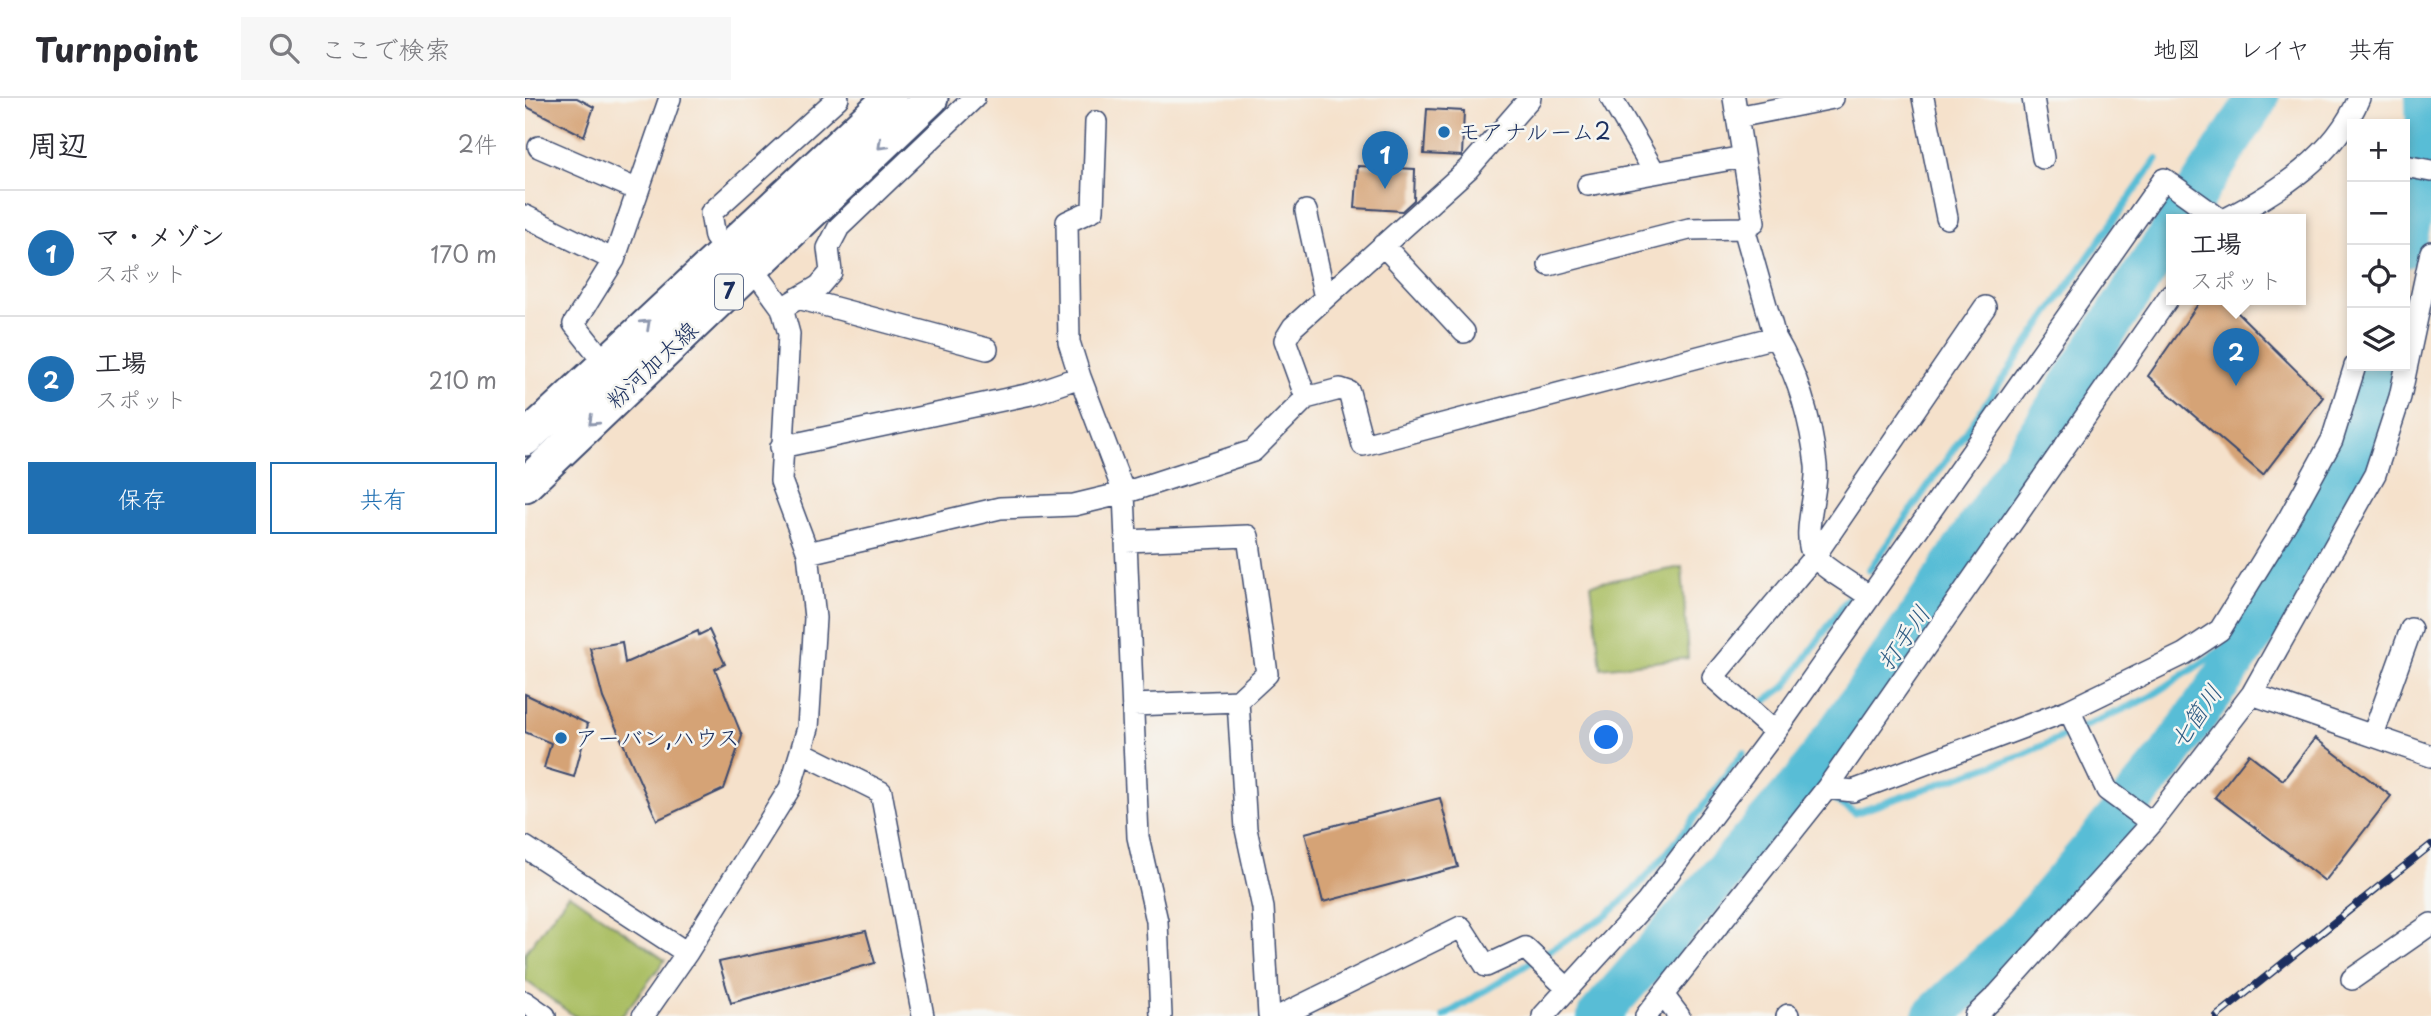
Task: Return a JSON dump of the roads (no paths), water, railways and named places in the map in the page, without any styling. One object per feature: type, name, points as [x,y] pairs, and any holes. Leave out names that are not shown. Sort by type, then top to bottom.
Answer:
[{"type":"main road","name":"粉河加太線","points":[[525,439],[725,249],[890,98]]},
{"type":"main road","name":"粉河加太線","points":[[525,485],[931,98]]},
{"type":"street","points":[[605,363],[574,324],[614,260],[670,98]]},
{"type":"street","points":[[790,303],[819,286],[831,272],[828,248],[839,227],[974,98]]},
{"type":"street","points":[[1306,398],[1285,340],[1293,327],[1468,169],[1530,98]]},
{"type":"street","points":[[1611,98],[1654,171]]},
{"type":"street","points":[[1549,265],[1689,229],[1744,228],[1754,222],[1736,107],[1833,98]]},
{"type":"street","points":[[1923,98],[1947,218]]},
{"type":"street","points":[[2033,98],[2043,158]]},
{"type":"street","points":[[2232,214],[2306,170],[2349,123],[2359,98]]},
{"type":"street","points":[[829,101],[711,213],[715,236],[750,273],[790,303],[987,349]]},
{"type":"street","points":[[1096,122],[1093,210],[1067,222],[1069,342],[1124,493],[1138,837],[1157,921],[1161,1016]]},
{"type":"street","points":[[540,148],[638,190]]},
{"type":"street","points":[[1588,185],[1743,157]]},
{"type":"street","points":[[2410,167],[2431,171]]},
{"type":"street","points":[[1543,1016],[1647,902],[1775,732],[2164,179],[2214,214]]},
{"type":"street","points":[[1306,211],[1325,298]]},
{"type":"street","points":[[525,216],[614,260]]},
{"type":"street","points":[[1744,228],[1775,338],[1789,359],[1807,416],[1817,468],[1809,545],[1814,557],[1870,597]]},
{"type":"street","points":[[1383,245],[1464,332]]},
{"type":"street","points":[[1975,1016],[2152,823],[2252,694],[2375,474],[2400,397],[2431,252]]},
{"type":"street","points":[[1646,1016],[1828,789],[2166,301]]},
{"type":"street","points":[[643,1016],[687,953],[790,788],[808,728],[815,618],[808,553],[781,481],[790,303]]},
{"type":"street","points":[[1775,732],[1713,677],[1814,557],[1985,307]]},
{"type":"street","points":[[808,553],[1000,508],[1075,505],[1124,493],[1252,451],[1306,398],[1340,389],[1349,392],[1363,445],[1775,338]]},
{"type":"street","points":[[1828,789],[1853,791],[2069,710],[2184,654],[2220,630],[2288,520],[2332,440],[2353,371]]},
{"type":"street","points":[[781,447],[1031,394],[1080,377]]},
{"type":"street","points":[[1126,541],[1248,536],[1267,674],[1238,701],[1133,705]]},
{"type":"street","points":[[2373,735],[2411,629]]},
{"type":"street","points":[[2252,694],[2431,756]]},
{"type":"street","points":[[1238,701],[1246,829],[1263,908],[1269,1016]]},
{"type":"street","points":[[2069,710],[2107,790],[2152,823]]},
{"type":"street","points":[[801,752],[881,792],[923,1016]]},
{"type":"street","points":[[525,848],[687,953]]},
{"type":"street","points":[[2352,979],[2431,924]]},
{"type":"street","points":[[1280,1016],[1461,927],[1486,966],[1525,947],[1568,989]]},
{"type":"street","points":[[1664,995],[1679,1016]]},
{"type":"street","points":[[525,1002],[544,1016]]},
{"type":"waterway","name":"打手川","points":[[2183,214],[2258,98]]},
{"type":"waterway","name":"七箇川","points":[[2405,245],[2427,137],[2426,98]]},
{"type":"waterway","points":[[1869,570],[2157,159]]},
{"type":"waterway","name":"打手川","points":[[1598,1016],[1804,780],[1921,614],[2166,240]]},
{"type":"waterway","name":"七箇川","points":[[1933,1016],[2021,933],[2164,762],[2262,623],[2354,453],[2375,393],[2379,371]]},
{"type":"waterway","points":[[1764,702],[1786,686],[1848,598]]},
{"type":"waterway","points":[[1804,780],[1855,813],[2022,755],[2150,697],[2262,623]]},
{"type":"waterway","points":[[1444,1016],[1607,915],[1662,858],[1743,753]]},
{"type":"railway","points":[[2217,1016],[2431,845]]},
{"type":"place","name":"モアナルーム2","points":[[1444,132]]},
{"type":"place","name":"マ・メゾン","points":[[1385,189]]},
{"type":"place","name":"工場","points":[[2236,386]]},
{"type":"place","name":"アーバン,ハウス","points":[[561,738]]}]
